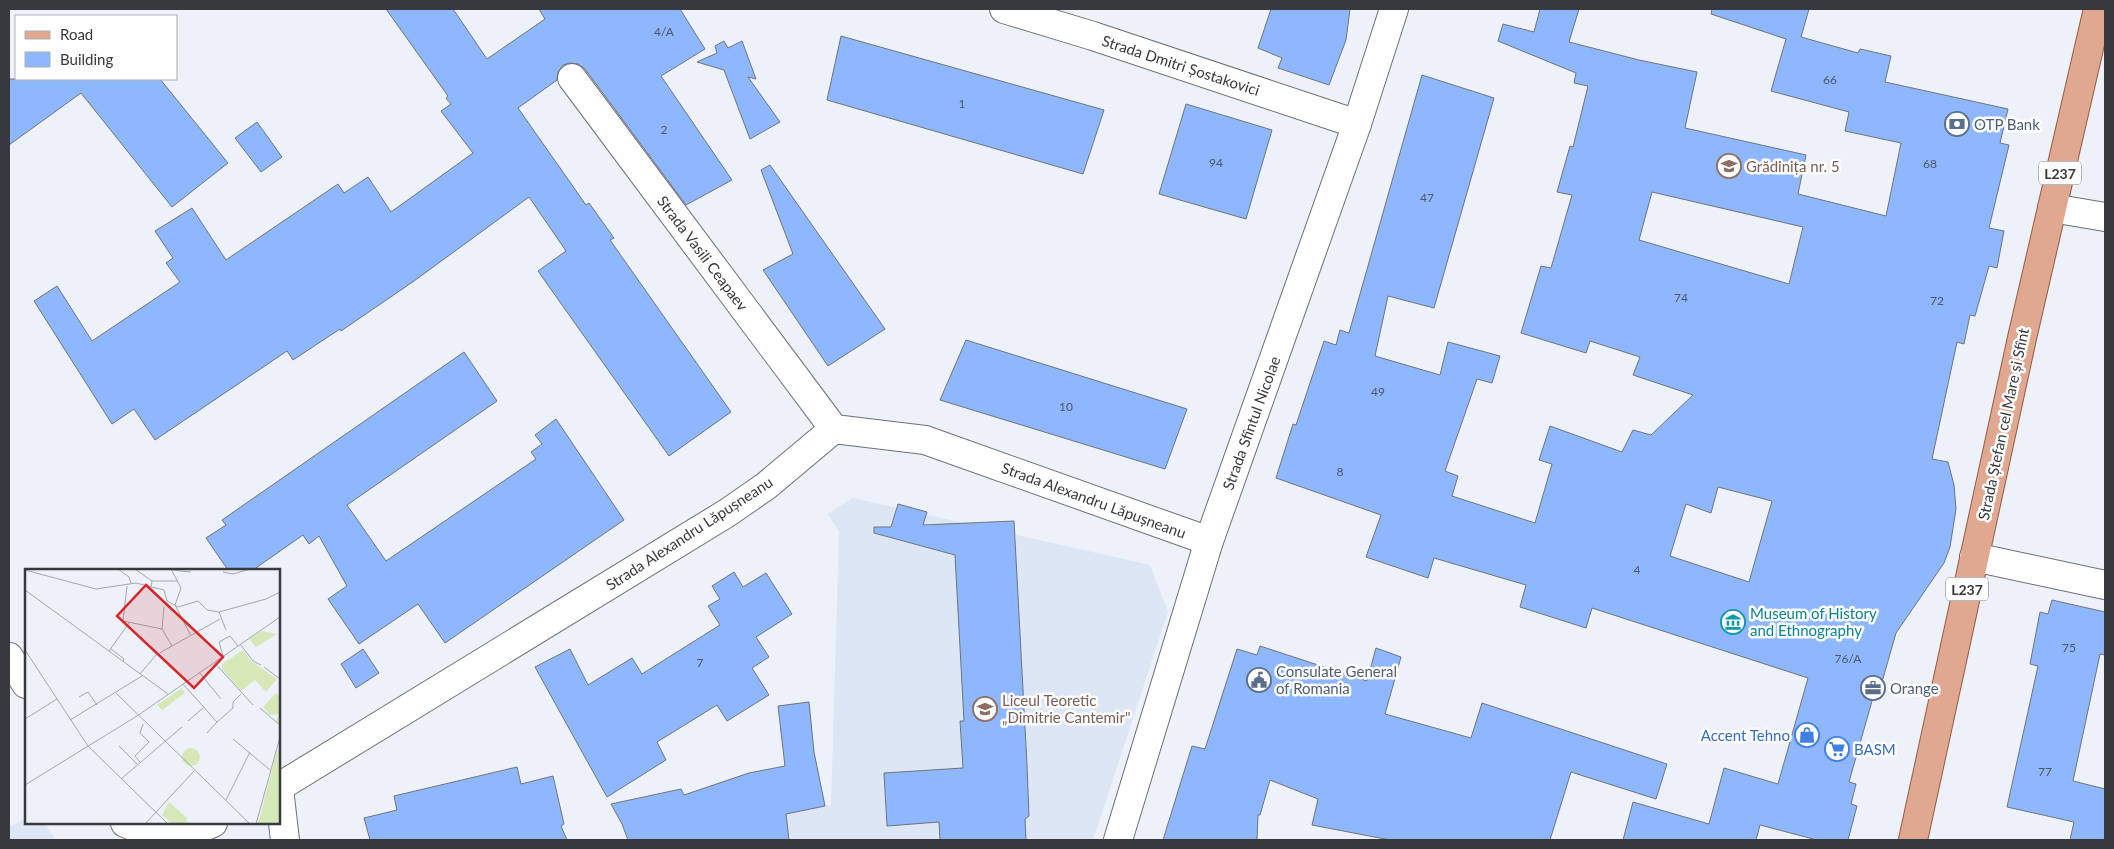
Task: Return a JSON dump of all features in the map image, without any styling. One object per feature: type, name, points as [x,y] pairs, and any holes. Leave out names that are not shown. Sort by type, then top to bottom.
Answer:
[{"type":"main road","name":"Strada Ștefan cel Mare și Sfînt","points":[[1913,840],[2022,338],[2098,9]]},
{"type":"street","name":"Strada Dmitri Șostakovici","points":[[1004,9],[1093,36],[1357,124]]},
{"type":"street","name":"Strada Sfîntul Nicolae","points":[[1118,840],[1209,541],[1357,124],[1394,9]]},
{"type":"street","name":"Strada Vasili Ceapaev","points":[[572,78],[834,430]]},
{"type":"street","points":[[2052,208],[2105,217]]},
{"type":"street","name":"Strada Alexandru Lăpușneanu","points":[[280,787],[727,512],[766,486],[834,430],[925,440],[1209,541]]},
{"type":"street","points":[[1974,557],[2105,586]]},
{"type":"street","points":[[9,658],[25,682]]},
{"type":"street","points":[[280,797],[285,840]]},
{"type":"street","points":[[127,824],[154,835],[188,834],[211,824]]},
{"type":"shaded area","name":"Liceul Teoretic „Dimitrie Cantemir\"","points":[[853,498],[1150,565],[1168,612],[1093,840],[790,840],[782,806],[831,805],[839,531],[827,514]]},
{"type":"shaded area","points":[[25,819],[25,824],[46,824],[55,840],[9,840],[9,827]]},
{"type":"building","points":[[386,9],[453,9],[487,59],[545,19],[539,9],[680,9],[705,49],[661,76],[732,180],[686,205],[585,69],[578,64],[570,63],[563,65],[558,72],[557,80],[518,108],[586,205],[589,203],[614,238],[610,240],[731,412],[669,456],[538,271],[566,251],[529,197],[414,281],[341,331],[340,329],[293,360],[287,351],[155,440],[134,409],[112,424],[34,301],[57,286],[92,341],[180,282],[166,263],[173,258],[155,231],[192,208],[226,260],[338,184],[344,193],[368,177],[391,212],[473,153],[441,111],[451,104],[446,98],[448,96]]},
{"type":"building","points":[[1271,9],[1350,9],[1346,40],[1329,85],[1278,68],[1282,58],[1258,48]]},
{"type":"building","points":[[1540,9],[1579,9],[1569,42],[1639,60],[1697,72],[1685,128],[1806,155],[1798,194],[1886,216],[1901,143],[1845,131],[1849,112],[1771,91],[1786,39],[1711,14],[1712,9],[1809,9],[1801,37],[1858,53],[1860,49],[1891,56],[1885,82],[2008,109],[2000,143],[2009,145],[1989,228],[2004,231],[1997,268],[1989,266],[1975,316],[1970,315],[1964,344],[1957,342],[1932,459],[1948,462],[1954,485],[1956,509],[1950,547],[1944,563],[1896,633],[1878,696],[1874,694],[1849,782],[1856,784],[1851,804],[1857,806],[1848,840],[1817,840],[1760,825],[1756,840],[1623,840],[1633,802],[1709,824],[1724,768],[1778,784],[1808,678],[1592,608],[1586,628],[1520,607],[1526,585],[1434,558],[1428,578],[1366,557],[1381,515],[1276,478],[1293,424],[1296,425],[1324,341],[1336,345],[1340,330],[1349,333],[1422,75],[1494,98],[1434,308],[1388,296],[1375,356],[1440,375],[1448,342],[1500,356],[1492,383],[1477,379],[1445,471],[1458,476],[1452,496],[1535,523],[1552,464],[1539,460],[1550,426],[1622,452],[1633,430],[1651,435],[1693,395],[1633,375],[1640,357],[1590,341],[1586,353],[1521,333],[1541,266],[1551,268],[1572,195],[1557,192],[1570,146],[1573,147],[1588,86],[1574,83],[1576,73],[1498,41],[1503,24],[1534,32]],"holes":[[[1652,192],[1803,227],[1789,284],[1639,240]],[[1718,487],[1772,501],[1749,582],[1670,556],[1686,504],[1711,513]]]},
{"type":"building","points":[[841,36],[1104,110],[1083,174],[827,100]]},
{"type":"building","points":[[724,41],[728,48],[742,41],[756,79],[748,77],[780,122],[750,139],[724,70],[697,62],[717,53],[715,46]]},
{"type":"building","points":[[9,79],[161,80],[228,163],[172,207],[81,93],[9,145]]},
{"type":"building","points":[[1186,104],[1272,130],[1246,219],[1159,194]]},
{"type":"building","points":[[257,122],[282,157],[261,172],[235,138]]},
{"type":"building","points":[[770,165],[885,329],[828,366],[763,270],[793,254],[761,170]]},
{"type":"building","points":[[966,340],[1187,409],[1165,469],[940,400]]},
{"type":"building","points":[[464,352],[497,401],[347,505],[386,561],[536,459],[531,452],[542,444],[535,435],[556,419],[624,520],[445,643],[418,604],[359,644],[328,599],[347,586],[319,536],[309,544],[303,535],[254,569],[227,569],[206,538],[226,525],[222,520]]},
{"type":"building","points":[[898,504],[927,512],[923,525],[1014,521],[1029,816],[1025,819],[1026,840],[940,840],[939,822],[887,826],[884,773],[963,768],[960,721],[964,721],[955,555],[874,533],[874,527],[891,527]]},
{"type":"building","points":[[734,572],[743,587],[766,573],[792,614],[756,637],[769,657],[752,668],[769,695],[727,721],[717,705],[657,742],[666,760],[607,797],[535,667],[570,649],[588,685],[632,658],[642,674],[720,625],[708,606],[720,599],[712,586]]},
{"type":"building","points":[[2052,600],[2105,612],[2105,655],[2100,654],[2073,781],[2105,789],[2105,840],[2070,840],[2074,822],[2007,807],[2038,666],[2030,664],[2040,612],[2048,614]]},
{"type":"building","points":[[1260,646],[1367,681],[1376,648],[1401,657],[1385,714],[1471,738],[1482,703],[1667,764],[1656,799],[1571,772],[1550,840],[1390,840],[1312,825],[1318,799],[1270,780],[1260,815],[1258,815],[1257,840],[1163,840],[1192,746],[1205,749],[1237,649],[1257,655]]},
{"type":"building","points":[[363,649],[379,673],[356,688],[341,664]]},
{"type":"building","points":[[809,702],[814,752],[825,806],[786,814],[789,840],[628,840],[611,804],[681,789],[684,795],[749,773],[785,766],[778,706]]},
{"type":"building","points":[[517,767],[521,784],[553,776],[564,824],[561,826],[567,840],[370,840],[364,818],[397,810],[394,796]]},
{"type":"place","name":"OTP Bank","points":[[1957,124]]},
{"type":"place","name":"Grădinița nr. 5","points":[[1729,166]]},
{"type":"place","name":"Museum of History and Ethnography","points":[[1733,622]]},
{"type":"place","name":"Consulate General of Romania","points":[[1259,680]]},
{"type":"place","name":"Orange","points":[[1873,688]]},
{"type":"place","name":"Liceul Teoretic „Dimitrie Cantemir\"","points":[[985,709]]},
{"type":"place","name":"Accent Tehno","points":[[1807,735]]},
{"type":"place","name":"BASM","points":[[1837,749]]}]
